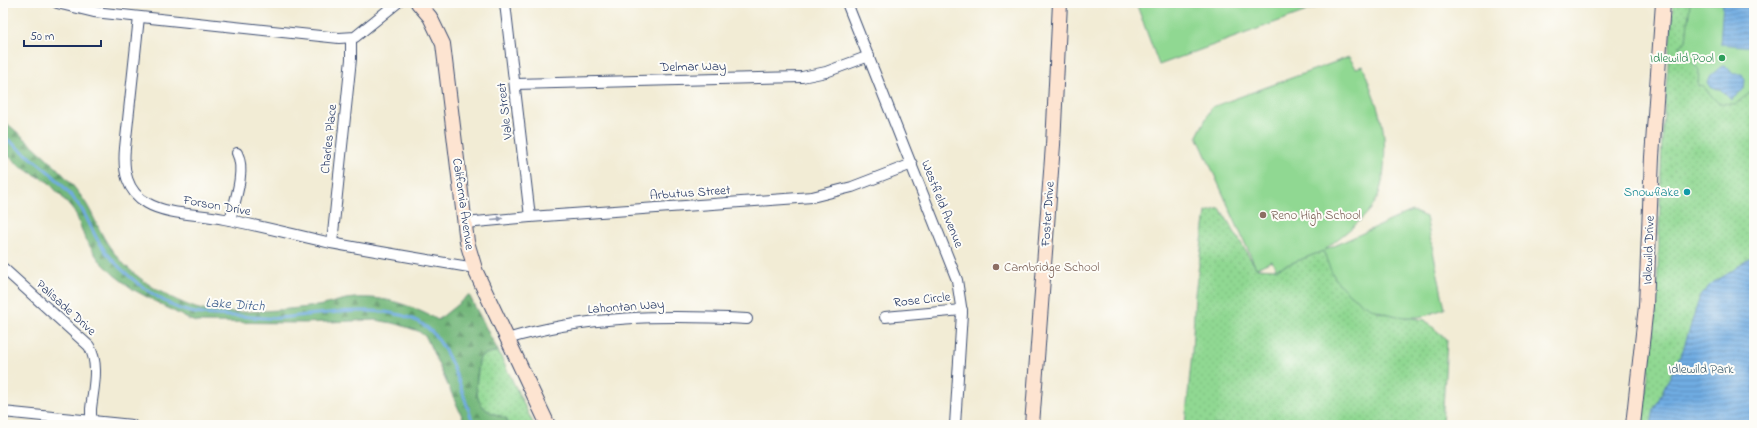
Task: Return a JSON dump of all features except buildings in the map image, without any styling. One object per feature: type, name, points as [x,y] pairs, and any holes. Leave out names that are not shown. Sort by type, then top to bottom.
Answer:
[{"type":"street","points":[[57,3],[94,12],[339,38],[351,38],[363,32],[397,3]]},
{"type":"street","name":"California Avenue","points":[[418,3],[430,17],[443,44],[467,242],[475,268],[548,425]]},
{"type":"street","name":"Vale Street","points":[[505,3],[530,217]]},
{"type":"street","name":"Westfield Avenue","points":[[847,3],[957,280],[962,310],[962,332],[955,425]]},
{"type":"street","name":"Foster Drive","points":[[1032,425],[1053,145],[1060,3]]},
{"type":"street","name":"Idlewild Drive","points":[[1633,425],[1646,306],[1652,157],[1663,3]]},
{"type":"street","name":"Forson Drive","points":[[139,17],[124,167],[128,184],[140,198],[156,208],[230,220],[332,243],[475,268]]},
{"type":"street","name":"Charles Place","points":[[332,243],[351,59],[351,38]]},
{"type":"street","name":"Delmar Way","points":[[515,84],[802,77],[826,72],[869,56]]},
{"type":"street","points":[[230,220],[241,170],[240,159],[236,153]]},
{"type":"street","name":"Arbutus Street","points":[[465,223],[812,197],[852,187],[912,164]]},
{"type":"street","name":"Palisade Drive","points":[[3,268],[89,346],[95,361],[91,409],[95,423]]},
{"type":"street","name":"Rose Circle","points":[[885,317],[962,310]]},
{"type":"street","name":"Lahontan Way","points":[[507,339],[566,326],[630,317],[747,319]]},
{"type":"street","points":[[3,412],[95,423],[132,425]]},
{"type":"green space","points":[[1136,3],[1322,3],[1323,5],[1159,65]]},
{"type":"green space","name":"Idlewild Park","points":[[1673,3],[1754,3],[1754,425],[1642,425],[1657,299],[1662,137]]},
{"type":"green space","name":"Idlewild Pool","points":[[1690,3],[1754,3],[1754,90],[1735,104],[1718,103],[1704,87],[1698,86],[1699,70],[1679,46],[1686,41]]},
{"type":"green space","points":[[1349,57],[1356,68],[1363,66],[1381,119],[1385,152],[1383,178],[1376,200],[1371,209],[1355,225],[1325,250],[1412,211],[1426,217],[1445,309],[1419,317],[1404,317],[1381,312],[1369,307],[1349,294],[1341,285],[1332,273],[1323,251],[1276,269],[1272,261],[1256,268],[1197,136],[1212,107]]},
{"type":"green space","points":[[3,120],[44,156],[72,185],[88,206],[104,238],[121,261],[141,279],[153,287],[190,306],[210,311],[244,312],[308,307],[324,305],[346,299],[371,298],[382,299],[405,305],[438,320],[469,295],[498,351],[483,355],[479,359],[476,386],[477,397],[479,402],[491,413],[507,419],[508,425],[466,425],[426,337],[418,331],[397,324],[376,320],[304,323],[196,322],[134,290],[114,275],[99,260],[85,239],[76,214],[48,182],[21,167],[3,151]]},
{"type":"green space","points":[[1220,208],[1256,268],[1276,269],[1323,251],[1378,312],[1425,320],[1447,340],[1442,425],[1185,425],[1192,352],[1195,294],[1206,212]]},
{"type":"green space","points":[[498,351],[534,425],[508,425],[506,419],[489,411],[479,402],[476,386],[479,359],[483,355]]},
{"type":"water","points":[[1723,3],[1754,3],[1754,47],[1720,44]]},
{"type":"water","points":[[1724,64],[1733,74],[1742,74],[1745,80],[1744,89],[1731,100],[1720,89],[1712,88],[1708,83],[1710,76]]},
{"type":"water","points":[[1754,255],[1754,425],[1651,425],[1654,409],[1683,350],[1700,296],[1712,283]]},
{"type":"waterway","name":"Lake Ditch","points":[[3,136],[55,177],[81,208],[96,237],[106,252],[122,270],[141,286],[173,306],[189,312],[269,318],[337,312],[381,312],[401,315],[419,322],[433,333],[447,354],[474,425]]},
{"type":"place","name":"Idlewild Pool","points":[[1722,58]]},
{"type":"place","name":"Snowflake","points":[[1687,192]]},
{"type":"place","name":"Reno High School","points":[[1263,215]]},
{"type":"place","name":"Cambridge School","points":[[996,267]]}]
